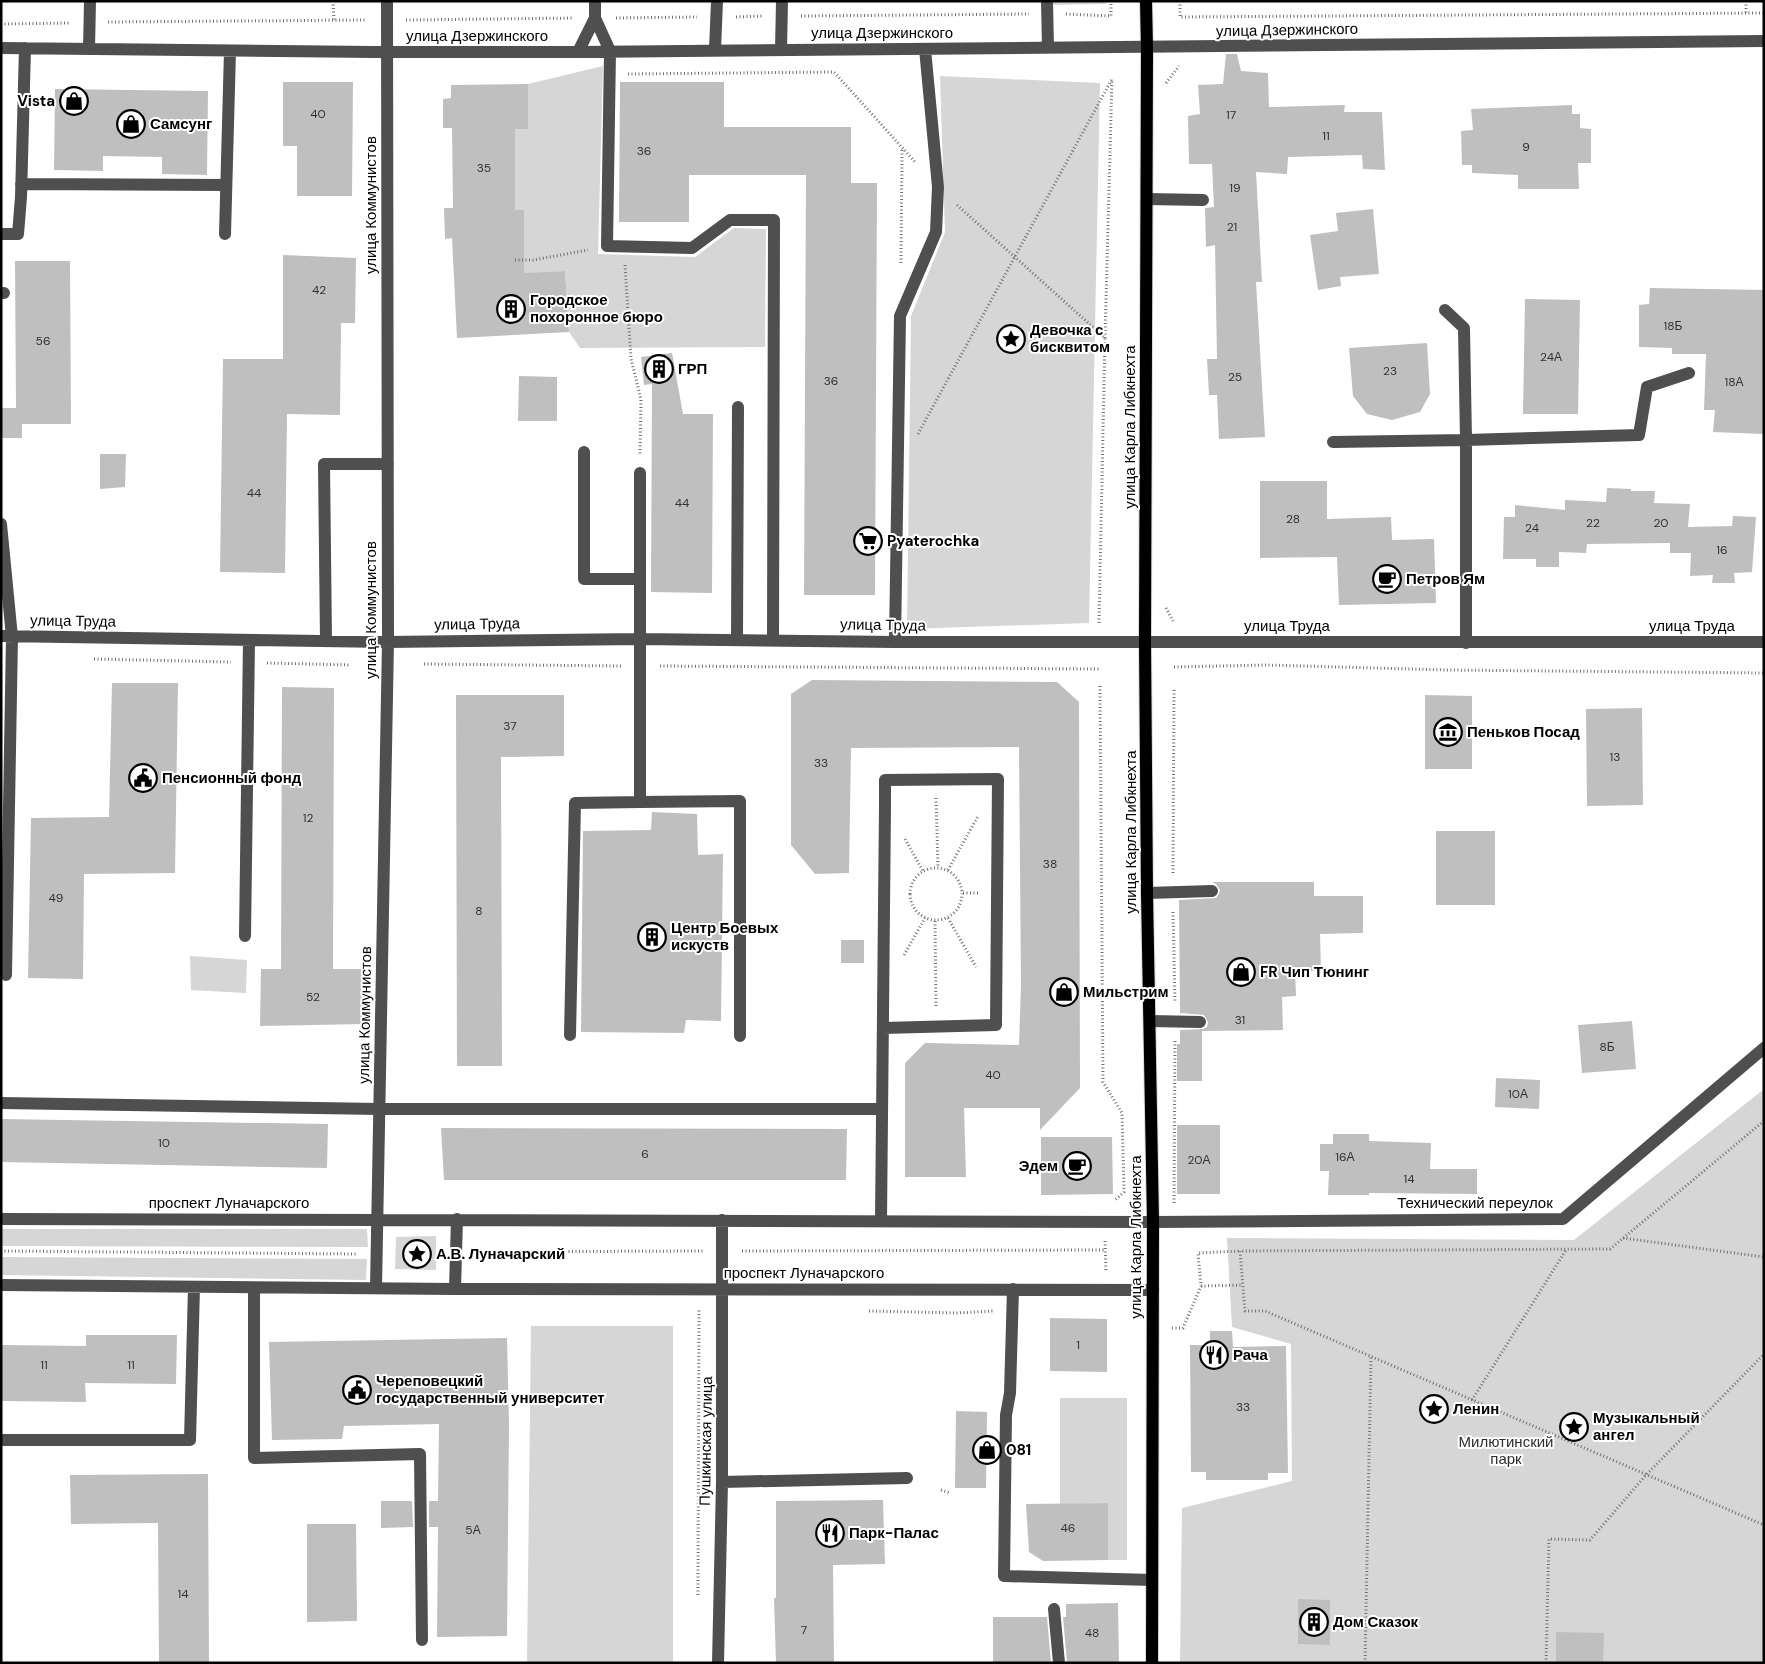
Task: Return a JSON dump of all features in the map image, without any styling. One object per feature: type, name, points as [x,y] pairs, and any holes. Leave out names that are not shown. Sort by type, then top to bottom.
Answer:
[{"type":"main road","name":"улица Карла Либкнехта","points":[[1146,1],[1145,641],[1153,1222],[1152,1663]]},
{"type":"street","points":[[89,49],[90,1]]},
{"type":"street","name":"улица Коммунистов","points":[[376,1288],[388,642],[387,1]]},
{"type":"street","points":[[594,1],[595,18],[610,51],[607,246],[692,248],[730,220],[774,220],[772,640]]},
{"type":"street","points":[[715,50],[716,1]]},
{"type":"street","points":[[781,50],[782,1]]},
{"type":"street","points":[[1047,7],[1048,48]]},
{"type":"street","points":[[578,52],[595,18]]},
{"type":"street","name":"улица Дзержинского","points":[[1,48],[578,52],[1764,41]]},
{"type":"street","points":[[1,234],[18,234],[25,48]]},
{"type":"street","points":[[895,642],[900,316],[936,232],[938,187],[925,49]]},
{"type":"street","points":[[225,234],[230,50]]},
{"type":"street","points":[[21,184],[226,185]]},
{"type":"street","points":[[1147,199],[1203,200]]},
{"type":"street","points":[[1445,310],[1464,328],[1466,643]]},
{"type":"street","points":[[1332,442],[1639,435],[1647,387],[1689,373]]},
{"type":"street","points":[[737,639],[738,407]]},
{"type":"street","points":[[584,452],[584,579],[640,579]]},
{"type":"street","points":[[326,641],[324,464],[388,464]]},
{"type":"street","points":[[640,472],[640,802]]},
{"type":"street","points":[[1,524],[7,636],[6,975]]},
{"type":"street","name":"улица Труда","points":[[7,636],[388,642],[737,639],[895,642],[1764,642]]},
{"type":"street","points":[[245,936],[249,640]]},
{"type":"street","points":[[881,1221],[884,780],[998,779],[996,1025],[883,1028]]},
{"type":"street","points":[[570,1035],[575,803],[740,801],[740,1036]]},
{"type":"street","points":[[1147,893],[1212,891]]},
{"type":"street","points":[[1150,1021],[1200,1022]]},
{"type":"street","name":"Технический переулок","points":[[1153,1222],[1563,1219],[1764,1048]]},
{"type":"street","points":[[1,1103],[379,1110],[882,1109]]},
{"type":"street","name":"проспект Луначарского","points":[[1,1219],[1153,1222]]},
{"type":"street","points":[[455,1290],[456,1219]]},
{"type":"street","name":"Пушкинская улица","points":[[718,1663],[722,1482],[722,1220]]},
{"type":"street","name":"проспект Луначарского","points":[[1,1285],[455,1290],[1153,1290]]},
{"type":"street","points":[[1,1440],[190,1440],[194,1287]]},
{"type":"street","points":[[254,1288],[254,1458],[420,1454],[422,1640]]},
{"type":"street","points":[[1013,1289],[1010,1393],[1006,1415],[1004,1576],[1152,1580]]},
{"type":"street","points":[[722,1482],[907,1478]]},
{"type":"street","points":[[1054,1609],[1059,1663]]},
{"type":"path","points":[[333,1],[334,20]]},
{"type":"path","points":[[404,20],[782,16],[1047,7],[1111,16],[1111,1]]},
{"type":"path","points":[[1180,1],[1180,17],[1764,13]]},
{"type":"path","points":[[1746,1],[1746,13]]},
{"type":"path","points":[[1,24],[373,20]]},
{"type":"path","points":[[610,75],[834,72],[938,187],[1105,338]]},
{"type":"path","points":[[897,453],[908,453],[1112,79],[1099,624]]},
{"type":"path","points":[[900,267],[902,148]]},
{"type":"path","points":[[515,260],[533,260],[607,246]]},
{"type":"path","points":[[625,246],[625,281],[631,359],[641,399],[640,472]]},
{"type":"path","points":[[90,659],[351,665]]},
{"type":"path","points":[[424,664],[1099,669]]},
{"type":"path","points":[[1174,668],[1266,665],[1446,670],[1764,673]]},
{"type":"path","points":[[1100,686],[1102,1082],[1122,1113],[1124,1192],[1117,1201],[1104,1203],[1105,1221]]},
{"type":"path","points":[[935,779],[938,867]]},
{"type":"path","points":[[948,870],[980,812]]},
{"type":"path","points":[[938,867],[948,870],[956,876],[962,885],[963,896],[961,906],[948,918],[935,921],[925,918],[916,912],[911,903],[912,882],[919,874],[928,869],[938,867]]},
{"type":"path","points":[[948,918],[977,969]]},
{"type":"path","points":[[935,921],[936,1026]]},
{"type":"path","points":[[1623,1238],[1764,1257]]},
{"type":"path","points":[[456,1252],[1105,1250]]},
{"type":"path","points":[[1472,1400],[1566,1250]]},
{"type":"path","points":[[1,1251],[376,1254]]},
{"type":"path","points":[[1153,1328],[1183,1328],[1201,1286],[1198,1253],[1240,1251]]},
{"type":"path","points":[[1201,1286],[1243,1285]]},
{"type":"path","points":[[698,1604],[699,1308]]},
{"type":"path","points":[[1245,1311],[1265,1311],[1764,1525]]},
{"type":"path","points":[[1546,1663],[1549,1539],[1590,1540],[1646,1475],[1764,1354]]},
{"type":"path","points":[[1365,1663],[1371,1356]]},
{"type":"path","points":[[941,1490],[950,1493]]},
{"type":"green space","points":[[1049,1],[1106,1],[1106,4],[1049,5]]},
{"type":"green space","points":[[603,66],[598,254],[695,257],[734,228],[766,229],[765,347],[580,348],[569,332],[565,271],[515,274],[515,260],[524,253],[524,210],[515,210],[515,129],[528,129],[528,84]]},
{"type":"green space","points":[[940,76],[1100,83],[1089,623],[907,629],[911,316],[945,232]]},
{"type":"green space","points":[[190,956],[247,960],[246,993],[191,990]]},
{"type":"green space","name":"Милютинский парк","points":[[1764,1089],[1764,1663],[1180,1663],[1182,1508],[1292,1481],[1291,1344],[1232,1327],[1227,1238],[1574,1240]]},
{"type":"green space","points":[[1,1229],[367,1229],[368,1247],[1,1246]]},
{"type":"green space","points":[[436,1236],[436,1270],[395,1269],[396,1237]]},
{"type":"green space","points":[[1,1257],[367,1259],[366,1280],[1,1275]]},
{"type":"green space","points":[[531,1326],[673,1326],[673,1663],[527,1663]]},
{"type":"green space","points":[[1060,1398],[1127,1398],[1127,1560],[1108,1560],[1108,1503],[1060,1504]]},
{"type":"building","points":[[1226,54],[1237,54],[1241,71],[1268,73],[1269,107],[1345,105],[1344,112],[1382,112],[1385,170],[1363,169],[1362,155],[1288,157],[1287,174],[1256,172],[1262,282],[1256,282],[1265,437],[1219,439],[1217,395],[1209,395],[1207,359],[1217,359],[1215,245],[1206,247],[1205,208],[1214,207],[1212,164],[1189,164],[1188,116],[1200,114],[1198,85],[1223,84]]},
{"type":"building","points":[[283,82],[353,82],[352,196],[297,196],[297,146],[283,146]]},
{"type":"building","points":[[620,82],[724,82],[724,127],[851,127],[851,183],[877,183],[875,595],[804,595],[806,175],[689,175],[689,222],[619,222]]},
{"type":"building","points":[[528,84],[528,129],[515,129],[515,210],[524,210],[524,273],[565,271],[569,332],[457,338],[452,238],[445,239],[444,208],[453,208],[452,128],[443,128],[443,99],[451,98],[451,85]]},
{"type":"building","name":"Самсунг","points":[[55,89],[208,91],[207,175],[162,174],[162,157],[103,156],[103,171],[54,170]]},
{"type":"building","points":[[1572,105],[1572,114],[1580,114],[1580,128],[1591,129],[1591,163],[1578,163],[1579,189],[1518,189],[1518,175],[1472,173],[1472,165],[1462,165],[1461,131],[1473,130],[1471,109]]},
{"type":"building","points":[[1373,209],[1379,274],[1340,277],[1341,286],[1318,290],[1310,235],[1338,231],[1336,213]]},
{"type":"building","points":[[283,255],[356,258],[355,323],[341,323],[340,415],[287,414],[285,573],[220,572],[223,359],[283,359]]},
{"type":"building","points":[[15,261],[70,261],[71,424],[22,424],[22,438],[1,438],[1,408],[16,408]]},
{"type":"building","points":[[1650,288],[1764,290],[1764,434],[1713,432],[1715,410],[1704,410],[1706,354],[1672,354],[1672,348],[1639,347],[1639,305],[1649,304]]},
{"type":"building","points":[[1525,299],[1580,300],[1578,414],[1523,414]]},
{"type":"building","points":[[1427,343],[1430,394],[1420,412],[1392,420],[1367,414],[1353,396],[1349,348]]},
{"type":"building","points":[[672,353],[683,414],[713,414],[712,593],[651,592],[652,384],[644,385],[641,357]]},
{"type":"building","points":[[519,376],[557,377],[557,421],[518,421]]},
{"type":"building","points":[[100,454],[126,454],[125,487],[100,489]]},
{"type":"building","points":[[1260,481],[1327,481],[1327,519],[1391,517],[1392,540],[1434,539],[1436,603],[1339,605],[1337,557],[1260,558]]},
{"type":"building","points":[[1607,488],[1655,491],[1654,503],[1690,504],[1688,527],[1732,526],[1733,516],[1756,517],[1752,572],[1734,573],[1735,583],[1712,583],[1713,575],[1690,576],[1691,553],[1670,553],[1670,543],[1587,544],[1586,553],[1559,552],[1559,567],[1536,567],[1536,559],[1503,559],[1504,517],[1515,517],[1515,505],[1565,510],[1565,500],[1606,502]]},
{"type":"building","points":[[812,680],[1057,682],[1079,702],[1080,1088],[1040,1130],[1040,1108],[964,1108],[966,1177],[905,1177],[905,1063],[925,1043],[1019,1045],[1021,985],[1019,747],[851,748],[849,873],[815,874],[791,845],[791,694]]},
{"type":"building","points":[[112,683],[178,683],[175,873],[84,874],[83,979],[28,978],[31,818],[109,817]]},
{"type":"building","points":[[282,687],[334,688],[333,969],[364,969],[365,1024],[260,1026],[261,969],[281,969]]},
{"type":"building","points":[[456,695],[564,695],[564,756],[501,757],[502,1066],[457,1066]]},
{"type":"building","name":"Пеньков Посад","points":[[1425,695],[1472,696],[1472,769],[1425,769]]},
{"type":"building","points":[[1642,708],[1643,805],[1587,806],[1586,709]]},
{"type":"building","name":"Центр Боевых искуств","points":[[652,812],[697,814],[698,855],[723,854],[721,1021],[686,1020],[684,1033],[581,1032],[583,831],[651,830]]},
{"type":"building","points":[[1436,831],[1495,831],[1495,905],[1436,905]]},
{"type":"building","points":[[1212,882],[1314,882],[1314,896],[1363,896],[1363,933],[1320,934],[1321,971],[1295,971],[1296,996],[1282,997],[1283,1030],[1202,1031],[1202,1081],[1177,1081],[1177,1044],[1180,1044],[1180,1030],[1203,1029],[1207,1027],[1208,1022],[1204,1015],[1180,1013],[1179,900],[1216,898],[1220,890]]},
{"type":"building","points":[[841,940],[864,940],[864,963],[841,963]]},
{"type":"building","points":[[1632,1021],[1636,1069],[1582,1073],[1578,1025]]},
{"type":"building","points":[[1496,1078],[1540,1080],[1539,1109],[1495,1107]]},
{"type":"building","points":[[1,1119],[328,1124],[327,1168],[1,1162]]},
{"type":"building","points":[[1177,1125],[1220,1125],[1220,1194],[1177,1194]]},
{"type":"building","points":[[441,1128],[847,1129],[846,1180],[444,1180]]},
{"type":"building","points":[[1333,1134],[1369,1134],[1369,1141],[1431,1143],[1430,1169],[1477,1169],[1477,1194],[1369,1193],[1369,1195],[1328,1195],[1329,1171],[1320,1171],[1320,1144],[1333,1144]]},
{"type":"building","name":"Эдем","points":[[1041,1137],[1112,1137],[1113,1194],[1041,1195]]},
{"type":"building","points":[[1050,1318],[1107,1319],[1107,1372],[1050,1371]]},
{"type":"building","points":[[1210,1331],[1232,1331],[1233,1347],[1286,1346],[1288,1473],[1268,1473],[1268,1480],[1206,1480],[1206,1472],[1191,1472],[1190,1345],[1210,1345]]},
{"type":"building","points":[[86,1335],[177,1335],[176,1384],[85,1383],[86,1402],[1,1401],[1,1345],[86,1346]]},
{"type":"building","points":[[507,1338],[509,1424],[507,1636],[437,1637],[438,1527],[429,1527],[429,1501],[438,1501],[439,1424],[344,1426],[342,1439],[272,1440],[269,1342]]},
{"type":"building","points":[[956,1411],[987,1412],[986,1488],[955,1488]]},
{"type":"building","points":[[208,1474],[209,1663],[159,1663],[158,1523],[71,1524],[70,1475]]},
{"type":"building","points":[[883,1500],[885,1564],[833,1565],[834,1663],[776,1663],[774,1598],[776,1598],[776,1501]]},
{"type":"building","points":[[381,1501],[412,1501],[413,1527],[381,1528]]},
{"type":"building","points":[[1108,1503],[1108,1560],[1043,1561],[1029,1552],[1026,1504]]},
{"type":"building","points":[[307,1524],[356,1524],[357,1621],[307,1622]]},
{"type":"building","name":"Дом Сказок","points":[[1298,1599],[1330,1600],[1330,1645],[1298,1644]]},
{"type":"building","points":[[1118,1603],[1119,1663],[1067,1663],[1063,1617],[1066,1617],[1066,1604]]},
{"type":"building","points":[[993,1617],[1047,1617],[1051,1663],[993,1663]]},
{"type":"building","points":[[1556,1632],[1604,1633],[1603,1663],[1556,1663]]},
{"type":"place","name":"Vista","points":[[74,101]]},
{"type":"place","name":"Самсунг","points":[[131,124]]},
{"type":"place","name":"Городское похоронное бюро","points":[[511,309]]},
{"type":"place","name":"Девочка с бисквитом","points":[[1011,339]]},
{"type":"place","name":"ГРП","points":[[659,369]]},
{"type":"place","name":"Pyaterochka","points":[[868,541]]},
{"type":"place","name":"Петров Ям","points":[[1387,579]]},
{"type":"place","name":"Пеньков Посад","points":[[1448,732]]},
{"type":"place","name":"Пенсионный фонд","points":[[143,778]]},
{"type":"place","name":"Центр Боевых искуств","points":[[652,937]]},
{"type":"place","name":"FR Чип Тюнинг","points":[[1241,972]]},
{"type":"place","name":"Мильстрим","points":[[1064,992]]},
{"type":"place","name":"Эдем","points":[[1077,1166]]},
{"type":"place","name":"А.В. Луначарский","points":[[417,1254]]},
{"type":"place","name":"Рача","points":[[1214,1355]]},
{"type":"place","name":"Череповецкий государственный университет","points":[[357,1390]]},
{"type":"place","name":"Ленин","points":[[1434,1409]]},
{"type":"place","name":"Музыкальный ангел","points":[[1574,1427]]},
{"type":"place","name":"081","points":[[987,1450]]},
{"type":"place","name":"Парк-Палас","points":[[830,1533]]},
{"type":"place","name":"Дом Сказок","points":[[1314,1622]]}]
